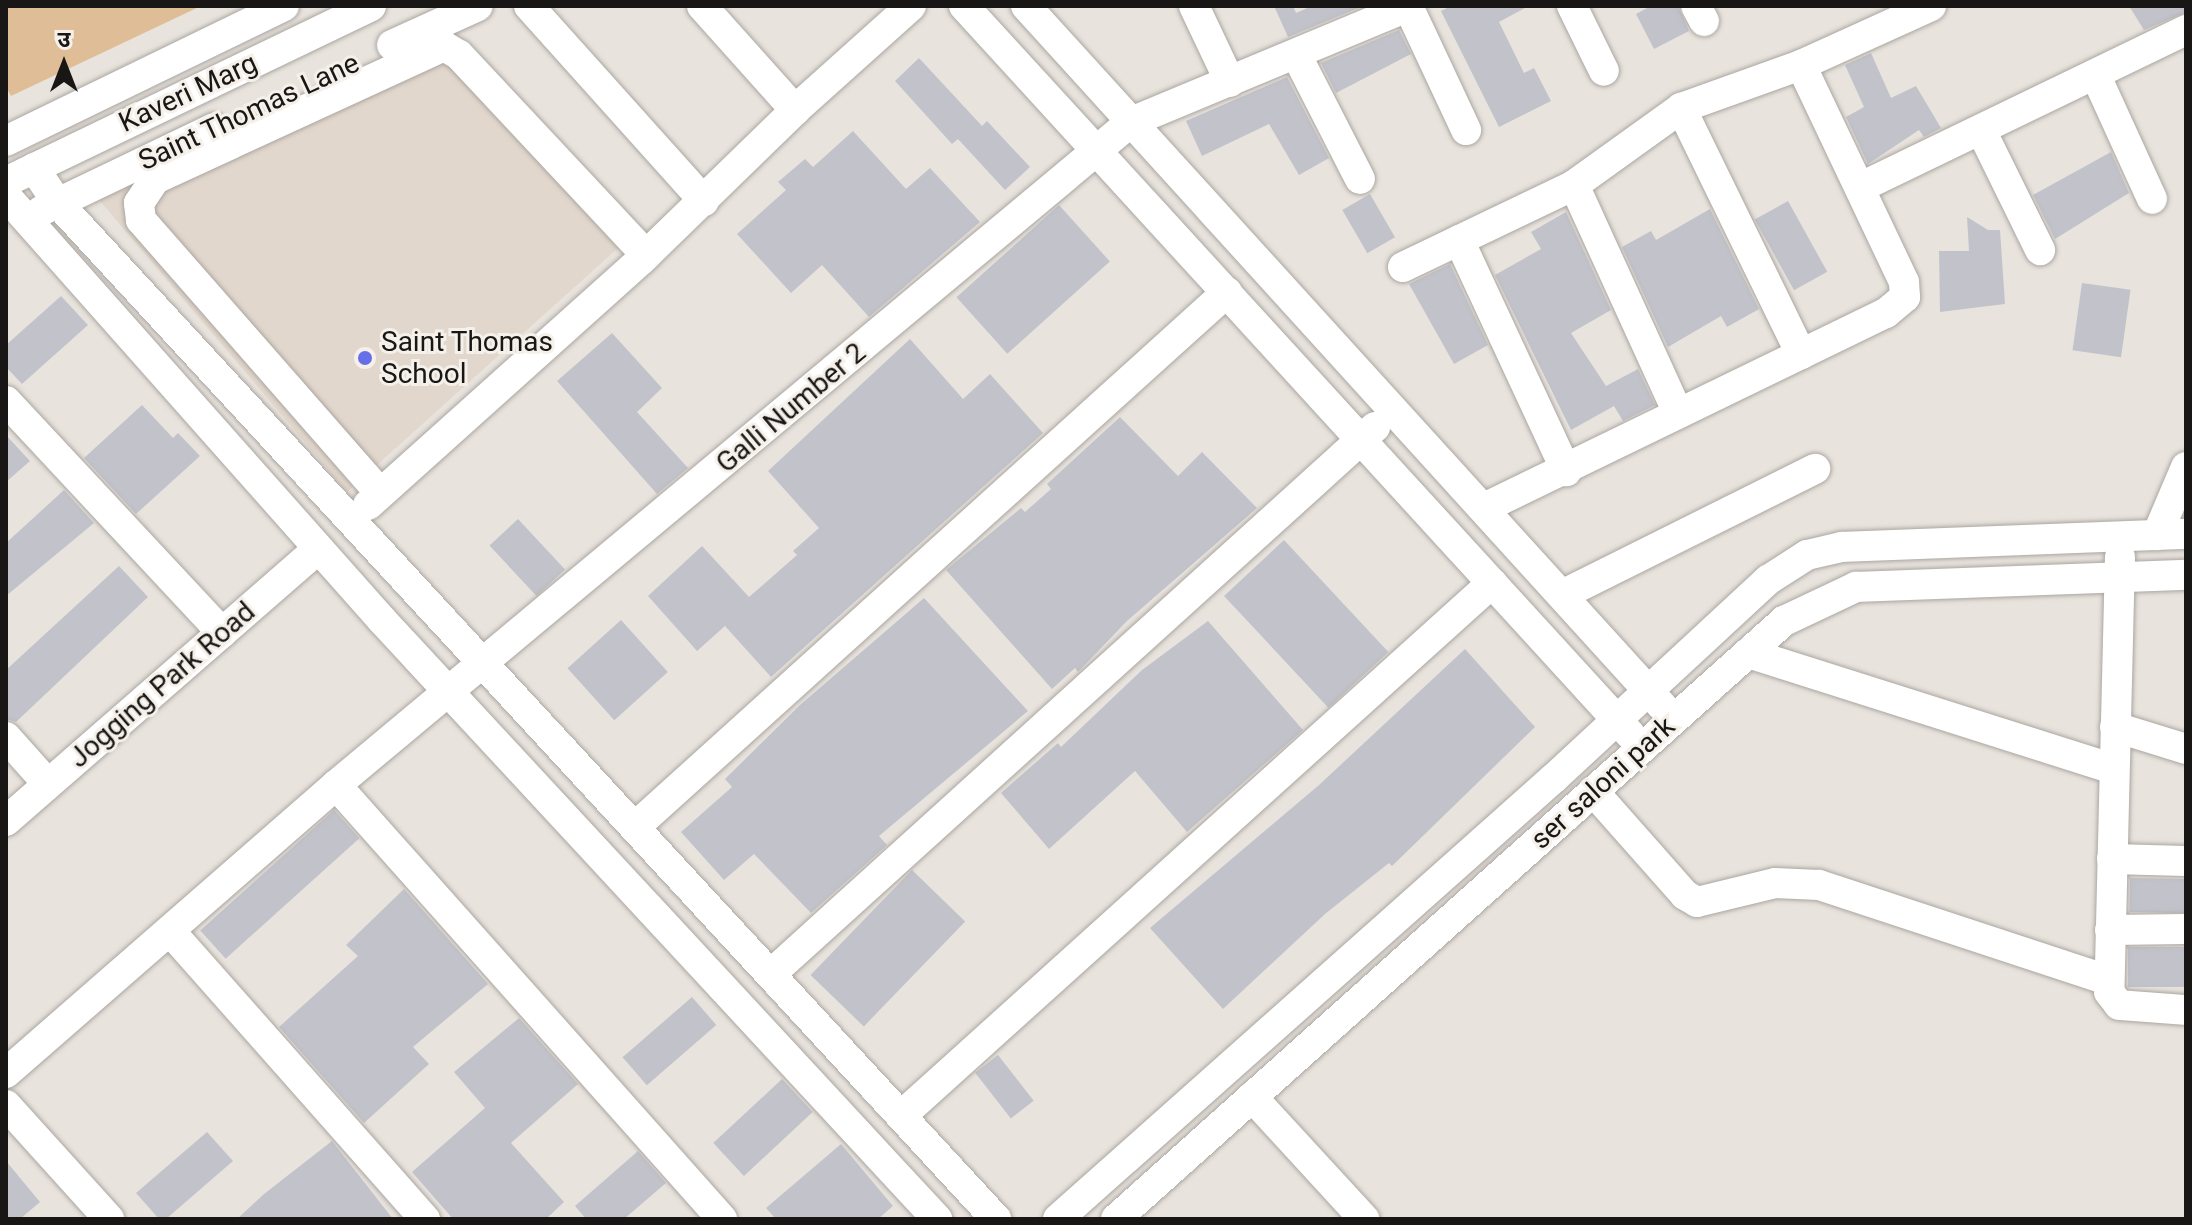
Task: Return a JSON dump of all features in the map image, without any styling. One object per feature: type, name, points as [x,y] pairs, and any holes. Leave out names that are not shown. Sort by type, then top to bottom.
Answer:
[{"type":"street","name":"Kaveri Marg","points":[[9,134],[284,6]]},
{"type":"street","name":"Kaveri Marg","points":[[6,182],[371,6]]},
{"type":"street","name":"Saint Thomas Lane","points":[[24,222],[56,201],[116,173],[229,128],[428,41],[478,6]]},
{"type":"street","points":[[529,6],[704,201]]},
{"type":"street","points":[[702,6],[795,110]]},
{"type":"street","points":[[351,519],[646,255],[795,110],[911,6]]},
{"type":"street","points":[[964,6],[1642,748]]},
{"type":"street","points":[[1026,6],[1674,719]]},
{"type":"street","points":[[1194,6],[1230,82]]},
{"type":"street","points":[[1409,6],[1466,130]]},
{"type":"street","name":"Galli Number 2","points":[[6,1073],[336,785],[1131,122],[1297,56],[1409,6]]},
{"type":"street","points":[[1572,6],[1604,71]]},
{"type":"street","points":[[1403,267],[1574,185],[1681,108],[1801,65],[1931,6]]},
{"type":"street","points":[[1861,187],[2186,30]]},
{"type":"street","points":[[428,41],[459,55],[646,255]]},
{"type":"street","points":[[1297,56],[1360,179]]},
{"type":"street","points":[[1484,508],[1566,471],[1678,413],[1886,313],[1905,297],[1904,282],[1801,65]]},
{"type":"street","points":[[2096,76],[2152,199]]},
{"type":"street","points":[[139,203],[155,179],[229,128],[197,88]]},
{"type":"street","points":[[1681,108],[1801,354]]},
{"type":"street","points":[[1981,130],[2040,250]]},
{"type":"street","points":[[34,168],[56,201],[996,1219]]},
{"type":"street","points":[[116,173],[139,203],[141,220],[380,493]]},
{"type":"street","points":[[1574,185],[1678,413]]},
{"type":"street","points":[[6,196],[24,222],[318,549],[937,1219]]},
{"type":"street","points":[[1459,240],[1566,471]]},
{"type":"street","points":[[635,827],[1227,292]]},
{"type":"street","points":[[6,401],[222,633]]},
{"type":"street","points":[[771,974],[1395,410]]},
{"type":"street","points":[[1058,1219],[1617,720],[1768,580],[1807,555],[1842,547],[2172,534],[2186,467]]},
{"type":"street","points":[[1562,595],[1815,469]]},
{"type":"street","points":[[2121,535],[2108,980],[2111,1000],[2119,1005],[2186,1010]]},
{"type":"street","name":"Jogging Park Road","points":[[6,821],[318,549]]},
{"type":"street","name":"ser saloni park","points":[[1116,1219],[1784,621],[1856,587],[2186,575]]},
{"type":"street","points":[[901,1116],[1492,583]]},
{"type":"street","points":[[1748,653],[2114,769]]},
{"type":"street","points":[[2115,727],[2186,749]]},
{"type":"street","points":[[6,737],[48,784]]},
{"type":"street","points":[[336,785],[722,1219]]},
{"type":"street","points":[[1593,791],[1685,895],[1697,902],[1775,883],[1819,885],[2108,980]]},
{"type":"street","points":[[2112,859],[2186,861]]},
{"type":"street","points":[[2110,930],[2186,929]]},
{"type":"street","points":[[170,931],[425,1219]]},
{"type":"street","points":[[1252,1097],[1364,1219]]},
{"type":"street","points":[[6,1105],[109,1219]]},
{"type":"shaded area","points":[[6,6],[201,6],[11,96],[6,87]]},
{"type":"shaded area","name":"Saint Thomas School","points":[[441,32],[637,231],[347,492],[95,195]]},
{"type":"building","points":[[1274,6],[1293,6],[1296,13],[1312,6],[1363,6],[1288,37]]},
{"type":"building","points":[[1451,6],[1529,6],[1499,22],[1524,73],[1534,68],[1551,101],[1499,127],[1441,11]]},
{"type":"building","points":[[1651,6],[1678,6],[1689,31],[1654,49],[1636,14]]},
{"type":"building","points":[[2129,6],[2186,6],[2186,12],[2144,30]]},
{"type":"building","points":[[1399,30],[1411,54],[1336,93],[1321,63]]},
{"type":"building","points":[[1871,53],[1891,98],[1916,86],[1941,128],[1924,137],[1919,130],[1868,164],[1846,117],[1864,107],[1845,65]]},
{"type":"building","points":[[919,58],[982,126],[987,121],[1030,167],[1005,190],[958,139],[952,144],[895,81]]},
{"type":"building","points":[[1287,77],[1329,158],[1299,175],[1269,124],[1202,156],[1186,121]]},
{"type":"building","points":[[853,131],[906,189],[930,168],[980,222],[869,317],[822,265],[791,293],[737,234],[786,190],[778,182],[805,159],[813,167]]},
{"type":"building","points":[[2111,152],[2129,193],[2055,239],[2033,195]]},
{"type":"building","points":[[1370,194],[1395,237],[1367,253],[1342,210]]},
{"type":"building","points":[[1788,201],[1827,272],[1794,290],[1755,219]]},
{"type":"building","points":[[1059,205],[1110,261],[1007,354],[956,297]]},
{"type":"building","points":[[1710,209],[1759,309],[1727,327],[1721,316],[1668,347],[1622,247],[1651,231],[1656,240]]},
{"type":"building","points":[[1566,212],[1611,310],[1571,333],[1606,386],[1638,369],[1655,405],[1623,421],[1614,406],[1571,430],[1495,275],[1541,249],[1531,232]]},
{"type":"building","points":[[1967,217],[1988,230],[2000,230],[2005,304],[1940,312],[1939,251],[1969,251]]},
{"type":"building","points":[[1450,264],[1488,345],[1454,364],[1409,284]]},
{"type":"building","points":[[2082,283],[2131,290],[2121,357],[2073,350]]},
{"type":"building","points":[[61,296],[88,325],[22,384],[6,367],[6,345]]},
{"type":"building","points":[[612,333],[662,388],[637,412],[688,468],[657,494],[557,381]]},
{"type":"building","points":[[910,339],[963,399],[990,374],[1043,433],[771,677],[725,626],[697,651],[648,596],[702,546],[749,597],[797,555],[793,551],[819,528],[768,471]]},
{"type":"building","points":[[142,405],[173,438],[178,433],[200,456],[136,514],[84,458]]},
{"type":"building","points":[[1120,417],[1178,476],[1202,452],[1257,508],[1127,621],[1078,672],[1075,668],[1052,689],[946,570],[1021,508],[1025,512],[1051,489],[1047,484]]},
{"type":"building","points":[[6,435],[30,461],[6,482]]},
{"type":"building","points":[[64,490],[94,523],[6,596],[6,543]]},
{"type":"building","points":[[518,519],[565,569],[537,596],[489,546]]},
{"type":"building","points":[[1284,540],[1388,652],[1328,708],[1224,596]]},
{"type":"building","points":[[119,566],[148,597],[16,722],[6,719],[6,670]]},
{"type":"building","points":[[924,598],[1028,711],[879,836],[887,845],[811,913],[754,854],[724,880],[681,832],[732,787],[725,779],[800,705]]},
{"type":"building","points":[[621,620],[668,672],[614,720],[567,668]]},
{"type":"building","points":[[1208,621],[1303,730],[1187,832],[1135,771],[1049,849],[1001,793],[1058,743],[1061,747],[1142,670]]},
{"type":"building","points":[[1465,649],[1535,727],[1392,866],[1389,863],[1325,914],[1223,1009],[1150,928],[1319,785]]},
{"type":"building","points":[[334,810],[359,838],[226,959],[200,930]]},
{"type":"building","points":[[912,870],[965,921],[864,1026],[811,975]]},
{"type":"building","points":[[2130,878],[2186,879],[2185,913],[2129,912]]},
{"type":"building","points":[[404,889],[488,984],[413,1047],[429,1064],[364,1123],[279,1027],[358,956],[346,945]]},
{"type":"building","points":[[2128,947],[2186,947],[2186,987],[2128,987]]},
{"type":"building","points":[[692,997],[716,1025],[647,1085],[623,1057]]},
{"type":"building","points":[[519,1018],[578,1084],[511,1143],[564,1202],[546,1219],[453,1219],[412,1172],[485,1108],[454,1072]]},
{"type":"building","points":[[998,1055],[1034,1101],[1011,1119],[975,1073]]},
{"type":"building","points":[[782,1079],[813,1112],[744,1176],[713,1143]]},
{"type":"building","points":[[207,1132],[233,1161],[166,1219],[159,1219],[136,1193]]},
{"type":"building","points":[[332,1141],[393,1219],[237,1219],[264,1194]]},
{"type":"building","points":[[841,1144],[893,1206],[878,1219],[776,1219],[766,1208]]},
{"type":"building","points":[[638,1151],[666,1183],[624,1219],[586,1219],[575,1206]]},
{"type":"building","points":[[6,1161],[40,1202],[20,1219],[6,1219]]},
{"type":"place","name":"Saint Thomas School","points":[[365,358]]}]
